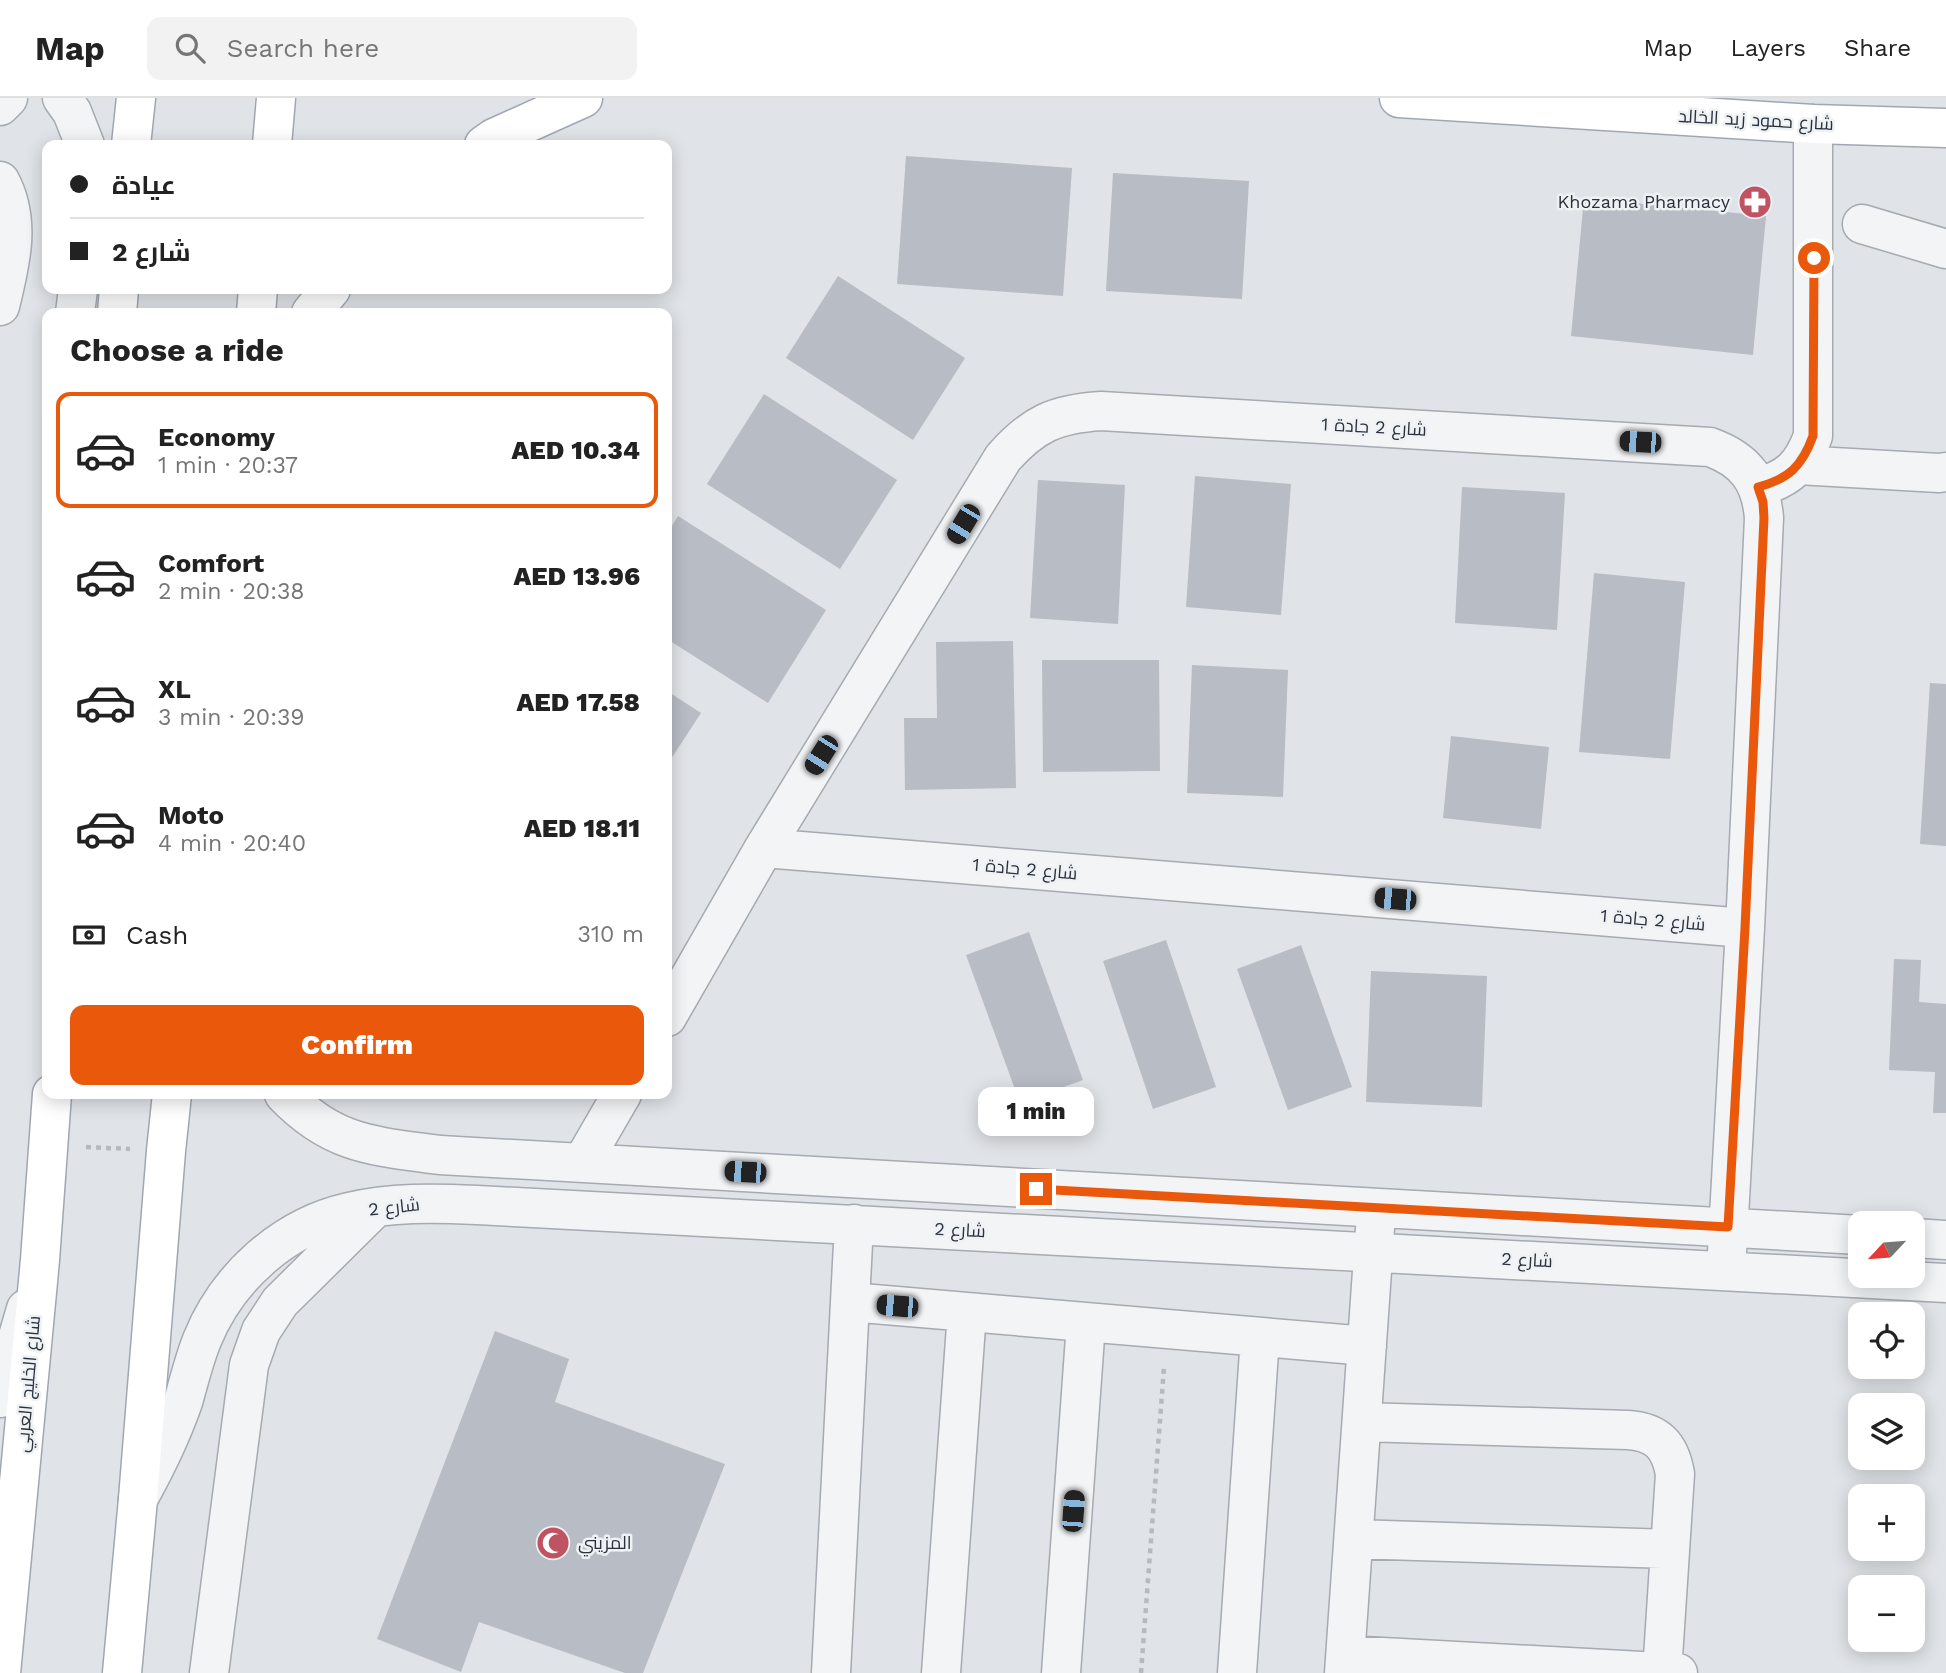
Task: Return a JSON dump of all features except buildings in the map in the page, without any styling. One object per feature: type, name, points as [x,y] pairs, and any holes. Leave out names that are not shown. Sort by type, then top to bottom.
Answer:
[{"type":"main road","points":[[131,140],[135,98]]},
{"type":"main road","points":[[272,140],[276,98]]},
{"type":"main road","points":[[491,140],[583,98]]},
{"type":"main road","name":"شارع حمود زيد الخالد","points":[[1399,98],[1813,124],[1946,128]]},
{"type":"main road","points":[[315,308],[327,294]]},
{"type":"main road","name":"شارع الخليج العربي","points":[[1,1673],[40,1260],[52,1099]]},
{"type":"main road","points":[[122,1673],[171,1099]]},
{"type":"street","points":[[0,106],[8,98]]},
{"type":"street","points":[[62,98],[72,112],[83,140]]},
{"type":"street","points":[[1758,487],[1787,476],[1807,452],[1813,436],[1813,124]]},
{"type":"street","points":[[0,181],[10,210],[13,234],[6,247],[0,306]]},
{"type":"street","points":[[1862,224],[1946,249]]},
{"type":"street","name":"شارع 2 جادة 1","points":[[672,1008],[764,848],[1003,458],[1036,428],[1056,418],[1101,411],[1710,447],[1739,461],[1750,473],[1763,502],[1764,518],[1726,1271]]},
{"type":"street","points":[[1798,465],[1946,472]]},
{"type":"street","name":"شارع 2 جادة 1","points":[[764,848],[1745,928]]},
{"type":"street","points":[[289,1099],[328,1130],[358,1142],[390,1149],[440,1154],[1848,1234]]},
{"type":"street","points":[[612,1212],[597,1164],[620,1099]]},
{"type":"street","name":"شارع 2","points":[[138,1499],[170,1435],[202,1339],[231,1289],[250,1267],[295,1233],[321,1220],[376,1207],[422,1203],[612,1212],[1946,1283]]},
{"type":"street","points":[[209,1673],[249,1365],[261,1331],[280,1303],[376,1207]]},
{"type":"street","points":[[1376,1208],[1345,1664],[1678,1673]]},
{"type":"street","points":[[831,1673],[854,1224]]},
{"type":"street","points":[[1925,1239],[1946,1240]]},
{"type":"street","points":[[0,1398],[40,1260]]},
{"type":"street","points":[[850,1302],[1367,1346]]},
{"type":"street","points":[[942,1673],[967,1312]]},
{"type":"street","points":[[1061,1673],[1086,1323]]},
{"type":"street","points":[[1237,1673],[1260,1337]]},
{"type":"street","points":[[1362,1422],[1643,1431],[1656,1437],[1673,1460],[1675,1474],[1662,1673]]},
{"type":"street","points":[[1354,1539],[1670,1549]]},
{"type":"path","points":[[48,1144],[166,1151]]},
{"type":"path","points":[[1141,1673],[1164,1367]]},
{"type":"place","name":"Khozama Pharmacy","points":[[1755,202]]},
{"type":"place","name":"المزيني","points":[[553,1543]]},
{"type":"route","points":[[1036,1189],[1728,1227],[1764,518],[1758,487],[1787,476],[1807,452],[1813,436],[1814,258]]}]
